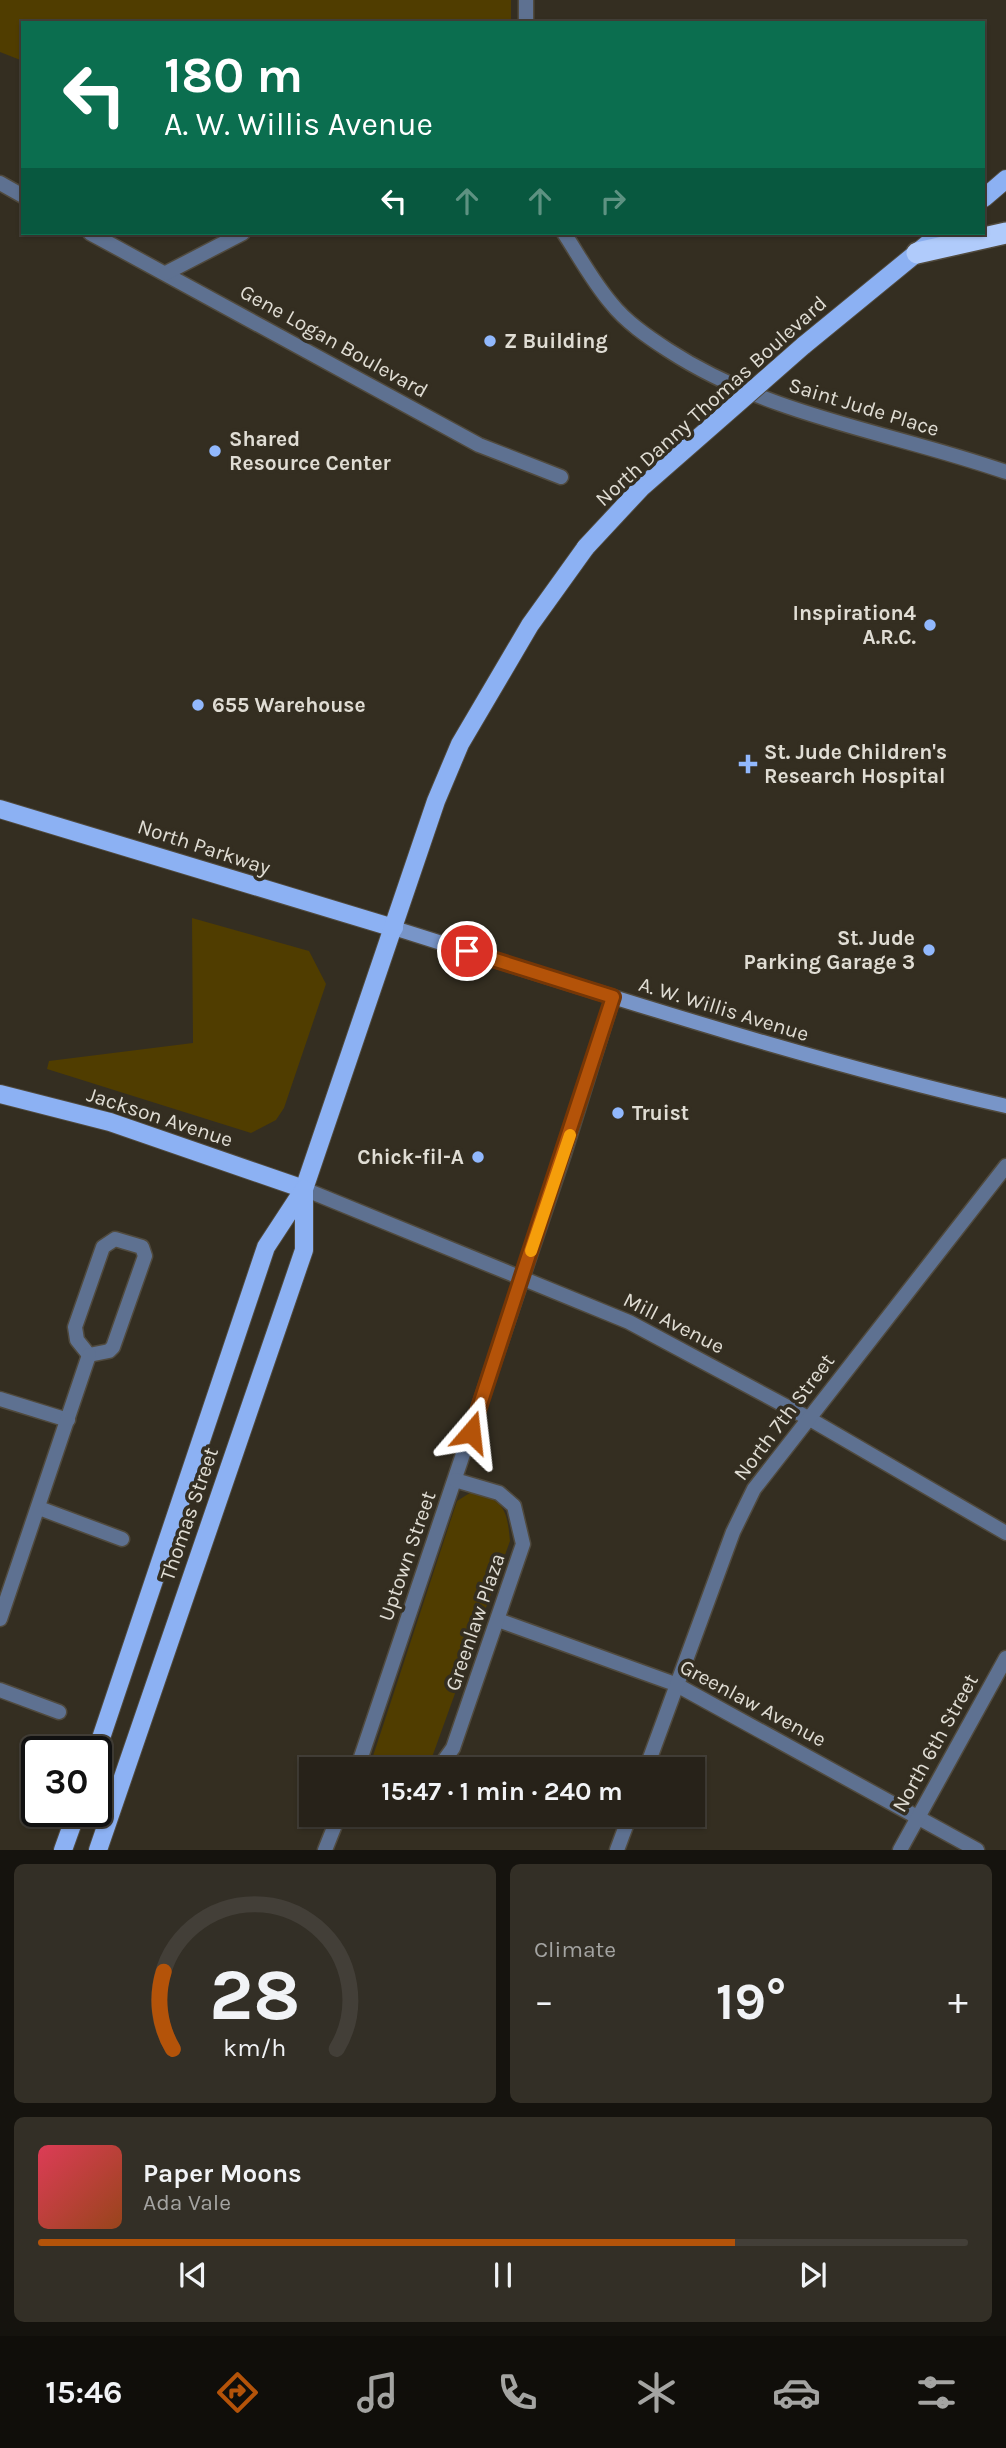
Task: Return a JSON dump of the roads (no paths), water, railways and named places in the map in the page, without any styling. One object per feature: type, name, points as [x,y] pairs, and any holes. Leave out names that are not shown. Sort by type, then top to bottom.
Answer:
[{"type":"highway","points":[[917,253],[1006,233]]},
{"type":"main road","points":[[985,197],[1006,179]]},
{"type":"main road","name":"North Danny Thomas Boulevard","points":[[394,928],[436,801],[460,744],[530,625],[586,547],[641,488],[803,346],[939,235]]},
{"type":"main road","name":"North Parkway","points":[[0,809],[394,928]]},
{"type":"main road","name":"A. W. Willis Avenue","points":[[394,928],[724,1033],[880,1077],[1006,1106]]},
{"type":"main road","name":"Thomas Street","points":[[102,1736],[266,1247],[304,1189],[394,928]]},
{"type":"main road","name":"Jackson Avenue","points":[[0,1094],[110,1122],[304,1189]]},
{"type":"main road","name":"Thomas Street","points":[[98,1850],[304,1251],[304,1189]]},
{"type":"main road","points":[[63,1850],[71,1827]]},
{"type":"street","points":[[526,0],[526,21]]},
{"type":"street","points":[[0,183],[21,195]]},
{"type":"street","name":"Gene Logan Boulevard","points":[[94,235],[479,446],[561,477]]},
{"type":"street","points":[[166,273],[239,235]]},
{"type":"street","name":"Saint Jude Place","points":[[565,235],[611,305],[648,337],[702,372],[747,392],[847,427],[1006,472]]},
{"type":"street","name":"Uptown Street","points":[[362,1757],[613,997]]},
{"type":"street","name":"North 7th Street","points":[[650,1757],[733,1532],[754,1489],[1006,1166]]},
{"type":"street","name":"Mill Avenue","points":[[304,1189],[629,1322],[808,1418],[1006,1533]]},
{"type":"street","points":[[115,1239],[142,1247],[145,1256],[113,1347],[109,1351],[89,1355],[77,1340],[75,1327],[103,1247],[115,1239]]},
{"type":"street","points":[[0,1619],[89,1355]]},
{"type":"street","points":[[0,1399],[68,1420]]},
{"type":"street","name":"Greenlaw Plaza","points":[[447,1757],[453,1748],[523,1544],[514,1506],[499,1493],[455,1480]]},
{"type":"street","points":[[39,1508],[122,1539]]},
{"type":"street","name":"Greenlaw Avenue","points":[[498,1619],[675,1684],[976,1850]]},
{"type":"street","name":"North 6th Street","points":[[900,1850],[1006,1658]]},
{"type":"street","points":[[0,1690],[59,1712]]},
{"type":"street","points":[[326,1850],[335,1827]]},
{"type":"street","points":[[617,1850],[626,1827]]},
{"type":"place","name":"Z Building","points":[[490,341]]},
{"type":"place","name":"Shared Resource Center","points":[[215,451]]},
{"type":"place","name":"Inspiration4 A.R.C.","points":[[930,625]]},
{"type":"place","name":"655 Warehouse","points":[[198,705]]},
{"type":"place","name":"St. Jude Children's Research Hospital","points":[[748,764]]},
{"type":"place","name":"St. Jude Parking Garage 3","points":[[929,950]]},
{"type":"place","name":"Truist","points":[[618,1113]]},
{"type":"place","name":"Chick-fil-A","points":[[478,1157]]}]
